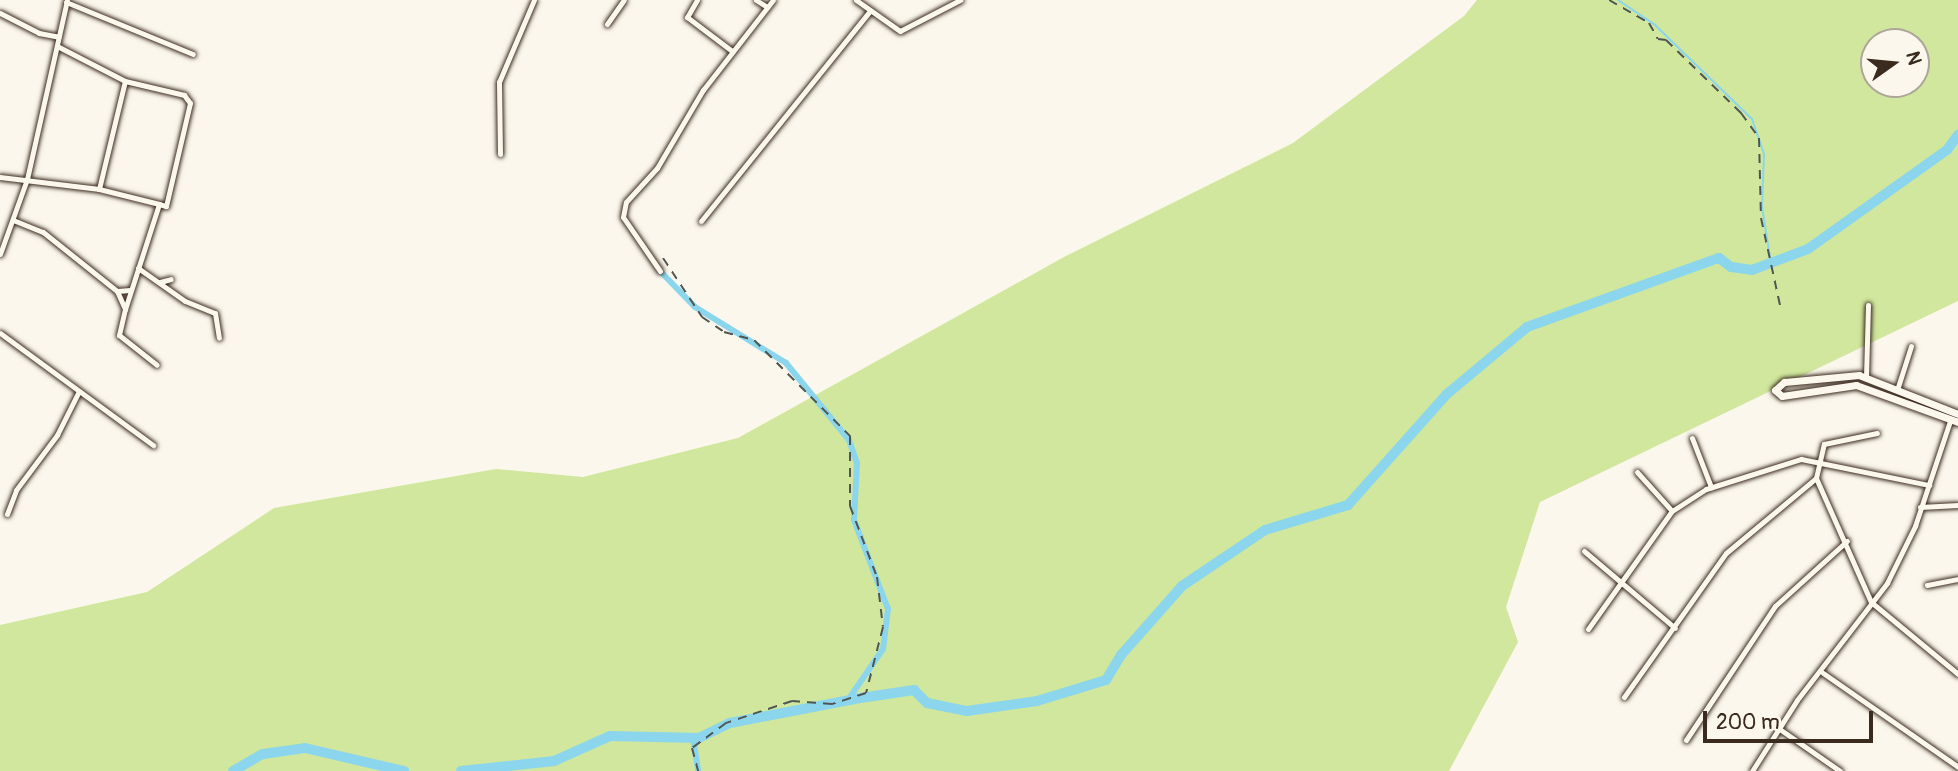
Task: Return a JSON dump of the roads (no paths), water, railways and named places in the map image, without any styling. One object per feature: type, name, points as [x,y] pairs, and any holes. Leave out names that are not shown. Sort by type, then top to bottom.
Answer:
[{"type":"street","points":[[500,154],[499,82],[534,0]]},
{"type":"street","points":[[607,24],[624,0]]},
{"type":"street","points":[[697,0],[687,18],[732,51]]},
{"type":"street","points":[[756,0],[767,7]]},
{"type":"street","points":[[660,271],[626,223],[624,208],[657,168],[673,135],[732,51],[773,0]]},
{"type":"street","points":[[856,0],[900,31],[941,7],[960,0]]},
{"type":"street","points":[[941,7],[947,0]]},
{"type":"street","points":[[0,254],[27,179],[67,1],[193,54]]},
{"type":"street","points":[[701,221],[870,11]]},
{"type":"street","points":[[0,13],[59,37]]},
{"type":"street","points":[[0,177],[99,189],[166,206],[190,103],[184,95],[125,81],[57,46]]},
{"type":"street","points":[[99,189],[125,81]]},
{"type":"street","points":[[157,365],[119,335],[124,309],[159,204]]},
{"type":"street","points":[[13,219],[43,233],[117,290],[124,309]]},
{"type":"street","points":[[138,268],[185,301],[215,313],[219,338]]},
{"type":"street","points":[[160,282],[170,279]]},
{"type":"street","points":[[117,290],[130,290]]},
{"type":"street","points":[[1866,377],[1868,305]]},
{"type":"street","points":[[0,333],[153,445]]},
{"type":"street","points":[[1897,390],[1911,346]]},
{"type":"street","points":[[1752,771],[1781,730],[1797,700],[1823,673],[1887,583],[1954,422],[1856,385],[1782,396],[1775,390],[1784,382],[1866,377],[1958,414]]},
{"type":"street","points":[[7,514],[16,491],[57,435],[79,391]]},
{"type":"street","points":[[1877,433],[1832,439],[1815,464],[1816,478],[1847,541],[1871,602],[1958,674]]},
{"type":"street","points":[[1692,438],[1711,487]]},
{"type":"street","points":[[1588,629],[1672,511],[1711,487],[1801,459],[1815,464],[1929,485]]},
{"type":"street","points":[[1637,472],[1672,511]]},
{"type":"street","points":[[1624,697],[1726,553],[1816,478]]},
{"type":"street","points":[[1920,507],[1958,505]]},
{"type":"street","points":[[1686,740],[1760,625],[1847,541]]},
{"type":"street","points":[[1584,551],[1675,628]]},
{"type":"street","points":[[1927,585],[1958,579]]},
{"type":"street","points":[[1823,673],[1958,767]]},
{"type":"street","points":[[1781,730],[1840,771]]},
{"type":"waterway","points":[[1618,0],[1655,25],[1752,119],[1764,154],[1762,207],[1771,263]]},
{"type":"waterway","points":[[461,771],[554,761],[610,736],[699,738],[730,723],[914,690],[927,703],[967,711],[1037,701],[1106,680],[1121,655],[1182,586],[1265,530],[1348,505],[1447,394],[1527,327],[1719,258],[1731,267],[1752,270],[1808,249],[1947,150],[1958,135]]},
{"type":"waterway","points":[[660,271],[695,307],[786,363],[849,440],[857,463],[854,520],[888,609],[883,649],[848,700]]},
{"type":"waterway","points":[[693,738],[698,771]]},
{"type":"waterway","points":[[233,771],[263,754],[305,748],[404,771]]}]
